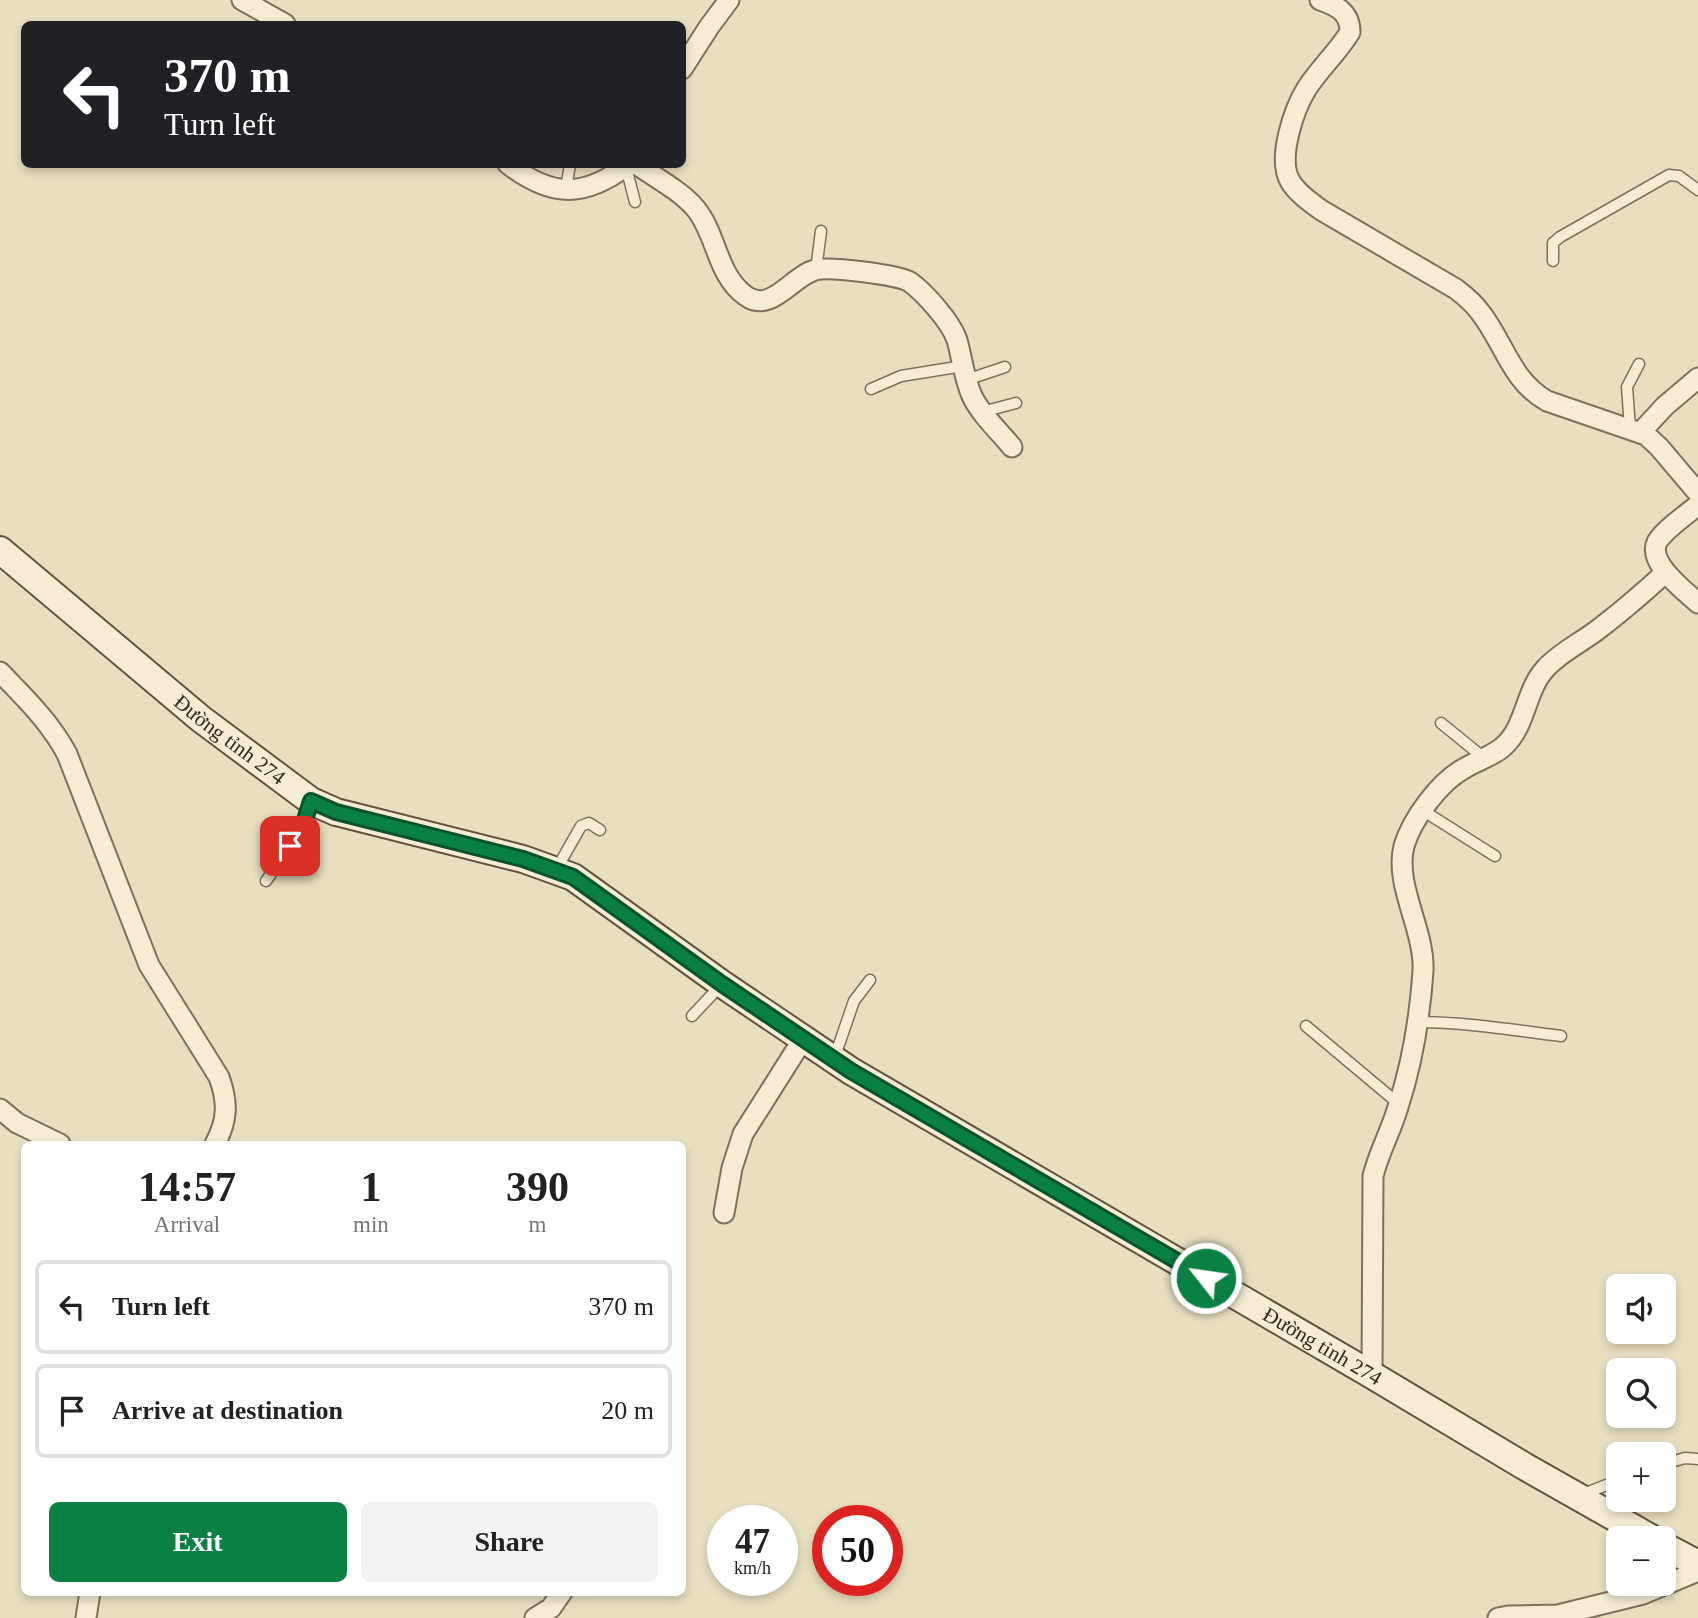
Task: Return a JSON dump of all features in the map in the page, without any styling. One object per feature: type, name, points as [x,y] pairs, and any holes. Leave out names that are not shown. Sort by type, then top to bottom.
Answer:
[{"type":"main road","name":"Đường tỉnh 274","points":[[0,550],[201,719],[311,801],[336,812],[523,859],[573,877],[834,1060],[1630,1526]]},
{"type":"main road","points":[[1676,1552],[1698,1564]]},
{"type":"street","points":[[242,0],[280,21]]},
{"type":"street","points":[[686,63],[729,0]]},
{"type":"street","points":[[1331,2],[1346,13],[1350,32],[1302,96],[1286,145],[1284,164],[1290,181],[1303,197],[1321,210],[1471,301],[1482,314],[1521,380],[1533,393],[1547,401],[1635,430],[1659,447],[1698,493]]},
{"type":"street","points":[[513,168],[529,181],[566,190],[583,190],[625,168]]},
{"type":"street","points":[[635,168],[695,208],[706,224],[726,273],[747,297],[759,302],[772,298],[798,278],[816,270],[893,276],[908,281],[945,318],[956,337],[973,398],[1012,447]]},
{"type":"street","points":[[1635,430],[1698,378]]},
{"type":"street","points":[[1698,505],[1657,543],[1656,553],[1665,573],[1698,603]]},
{"type":"street","points":[[1372,1375],[1373,1176],[1399,1104],[1417,1022],[1423,970],[1422,952],[1403,873],[1403,849],[1422,810],[1453,776],[1506,745],[1514,734],[1537,679],[1547,667],[1616,616],[1665,573]]},
{"type":"street","points":[[0,672],[43,716],[56,734],[149,965],[219,1077],[226,1096],[227,1114],[216,1141]]},
{"type":"street","points":[[724,1213],[732,1168],[743,1134],[803,1039]]},
{"type":"street","points":[[0,1109],[17,1123],[54,1141]]},
{"type":"street","points":[[1498,1618],[1558,1615],[1643,1594],[1698,1571]]},
{"type":"street","points":[[86,1618],[89,1596]]},
{"type":"street","points":[[536,1618],[551,1608],[559,1596]]},
{"type":"lane","points":[[566,190],[569,168]]},
{"type":"lane","points":[[630,168],[635,202]]},
{"type":"lane","points":[[1553,261],[1553,243],[1560,237],[1652,183],[1669,175],[1679,176],[1698,190]]},
{"type":"lane","points":[[816,270],[821,231]]},
{"type":"lane","points":[[1635,430],[1627,387],[1639,364]]},
{"type":"lane","points":[[871,389],[901,376],[964,373],[1005,367]]},
{"type":"lane","points":[[982,412],[1016,403]]},
{"type":"lane","points":[[1441,723],[1485,758]]},
{"type":"lane","points":[[266,881],[302,829],[311,801]]},
{"type":"lane","points":[[1422,810],[1495,856]]},
{"type":"lane","points":[[556,871],[581,826],[589,823],[600,830]]},
{"type":"lane","points":[[834,1060],[854,1001],[870,980]]},
{"type":"lane","points":[[692,1016],[722,984]]},
{"type":"lane","points":[[1417,1022],[1458,1022],[1561,1036]]},
{"type":"lane","points":[[1306,1026],[1399,1104]]},
{"type":"lane","points":[[1676,1461],[1698,1459]]},
{"type":"lane","points":[[1577,1496],[1606,1485]]},
{"type":"route","points":[[290,846],[302,829],[311,801],[336,812],[523,859],[573,877],[722,984],[851,1071],[1206,1278]]}]
